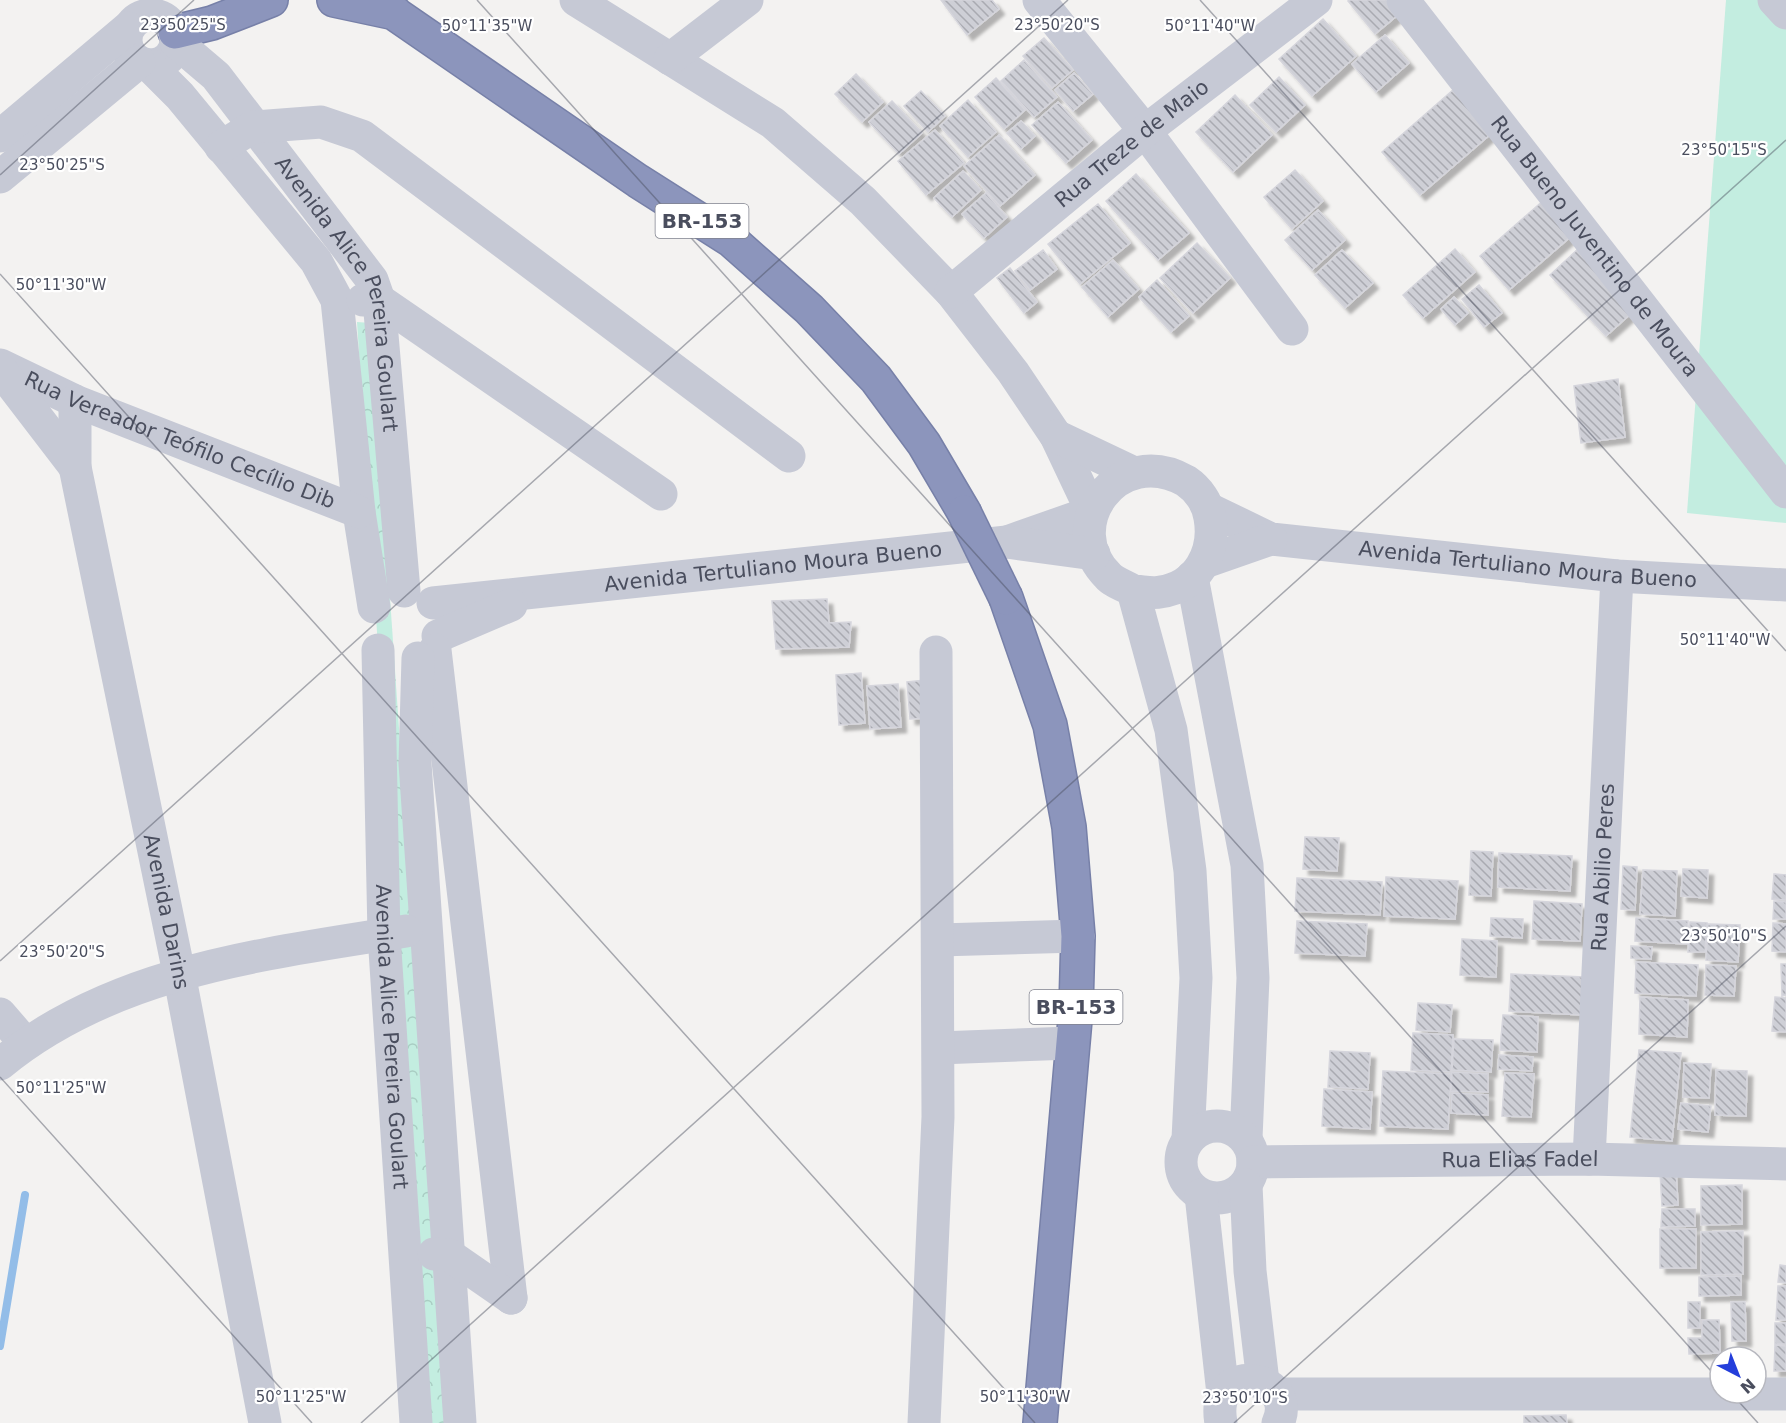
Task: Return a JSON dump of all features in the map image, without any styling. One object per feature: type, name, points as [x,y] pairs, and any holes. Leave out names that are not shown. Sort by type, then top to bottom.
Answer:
[{"type":"highway","points":[[176,37],[271,0]]},
{"type":"highway","points":[[334,0],[385,7]]},
{"type":"highway","name":"BR-153","points":[[385,7],[638,181],[732,240],[808,309],[876,379],[924,444],[964,512],[1006,598],[1050,725],[1069,827],[1078,936],[1040,1423]]},
{"type":"street","points":[[576,0],[773,123],[863,201],[951,292],[1013,372],[1056,436],[1092,512]]},
{"type":"street","points":[[670,59],[747,0]]},
{"type":"street","points":[[1039,0],[1145,131],[1292,329]]},
{"type":"street","name":"Rua Treze de Maio","points":[[951,292],[1145,131],[1316,0]]},
{"type":"street","name":"Rua Bueno Juventino de Moura","points":[[1403,0],[1786,492]]},
{"type":"street","points":[[1773,0],[1786,13]]},
{"type":"street","points":[[134,14],[127,47],[144,64]]},
{"type":"street","points":[[0,136],[134,14],[163,17],[176,37],[167,59],[144,64],[0,177]]},
{"type":"street","name":"Avenida Alice Pereira Goulart","points":[[176,37],[216,76],[253,128],[372,280],[379,300],[418,597]]},
{"type":"street","name":"Avenida Alice Pereira Goulart","points":[[144,64],[180,96],[316,261],[337,300],[359,512],[374,607]]},
{"type":"street","points":[[221,147],[253,128],[321,122],[362,136],[789,456]]},
{"type":"street","points":[[337,300],[379,300],[661,494]]},
{"type":"street","points":[[0,367],[75,466]]},
{"type":"street","name":"Rua Vereador Teófilo Cecílio Dib","points":[[0,367],[75,401],[359,512]]},
{"type":"street","name":"Avenida Darins","points":[[75,401],[75,466],[178,973],[265,1423]]},
{"type":"street","points":[[1056,436],[1134,473]]},
{"type":"street","points":[[1142,470],[1170,472],[1194,486],[1209,509],[1213,536],[1198,570],[1186,582],[1160,592],[1133,591],[1109,577],[1094,554],[1090,527],[1092,512],[1098,500],[1117,480],[1134,473],[1142,470]]},
{"type":"street","name":"Avenida Tertuliano Moura Bueno","points":[[1209,509],[1271,539],[1617,576],[1786,585]]},
{"type":"street","name":"Avenida Tertuliano Moura Bueno","points":[[418,597],[540,593],[1007,542],[1092,512]]},
{"type":"street","name":"Avenida Tertuliano Moura Bueno","points":[[1198,570],[1271,539]]},
{"type":"street","name":"Avenida Tertuliano Moura Bueno","points":[[1007,542],[1094,554]]},
{"type":"street","points":[[1198,570],[1247,865],[1253,978],[1248,1162],[1250,1271],[1276,1408]]},
{"type":"street","name":"Rua Abilio Peres","points":[[1589,1159],[1617,576]]},
{"type":"street","points":[[1133,591],[1171,730],[1190,871],[1197,978],[1188,1139],[1181,1154],[1181,1171],[1188,1186],[1201,1195],[1218,1199],[1233,1195],[1248,1162],[1233,1128],[1217,1125],[1201,1129],[1188,1139]]},
{"type":"street","name":"Avenida Tertuliano Moura Bueno","points":[[430,647],[540,593]]},
{"type":"street","points":[[404,1254],[449,1255],[512,1298],[430,647],[440,622],[418,597],[383,596],[374,607],[369,622],[370,637],[378,650],[390,658],[404,662],[430,647]]},
{"type":"street","name":"Avenida Alice Pereira Goulart","points":[[430,647],[415,763],[460,1423]]},
{"type":"street","name":"Avenida Alice Pereira Goulart","points":[[378,650],[384,935],[416,1423]]},
{"type":"street","points":[[924,1423],[938,1117],[936,652]]},
{"type":"street","points":[[0,1064],[25,1043],[112,1000],[178,973],[292,948],[427,927]]},
{"type":"street","points":[[939,940],[1078,936]]},
{"type":"street","points":[[0,1014],[25,1043]]},
{"type":"street","points":[[939,1048],[1071,1043]]},
{"type":"street","name":"Rua Elias Fadel","points":[[1248,1162],[1589,1159],[1786,1164]]},
{"type":"street","points":[[1201,1195],[1222,1409]]},
{"type":"street","points":[[1222,1409],[1234,1383],[1248,1379],[1276,1408],[1786,1394]]},
{"type":"green space","points":[[1726,0],[1786,0],[1786,523],[1687,513]]},
{"type":"green space","points":[[357,322],[371,323],[447,1423],[428,1423]]},
{"type":"building","points":[[941,0],[992,0],[999,9],[967,35]]},
{"type":"building","points":[[1386,0],[1398,15],[1375,34],[1348,1]]},
{"type":"building","points":[[1323,19],[1356,56],[1312,96],[1279,59]]},
{"type":"building","points":[[1385,35],[1409,63],[1376,92],[1352,64]]},
{"type":"building","points":[[1044,38],[1073,70],[1052,88],[1023,56]]},
{"type":"building","points":[[1024,60],[1057,97],[1034,117],[1001,81]]},
{"type":"building","points":[[1074,73],[1093,94],[1073,111],[1055,90]]},
{"type":"building","points":[[856,74],[883,102],[862,122],[835,94]]},
{"type":"building","points":[[1279,77],[1305,105],[1276,132],[1250,105]]},
{"type":"building","points":[[996,78],[1025,110],[1004,129],[975,97]]},
{"type":"building","points":[[1454,89],[1492,133],[1420,195],[1382,152]]},
{"type":"building","points":[[921,91],[945,116],[928,132],[904,106]]},
{"type":"building","points":[[1235,95],[1272,135],[1233,172],[1196,132]]},
{"type":"building","points":[[968,100],[996,132],[968,157],[940,126]]},
{"type":"building","points":[[892,101],[922,133],[899,154],[869,122]]},
{"type":"building","points":[[1058,102],[1092,140],[1066,163],[1032,125]]},
{"type":"building","points":[[1021,121],[1035,136],[1021,149],[1007,133]]},
{"type":"building","points":[[935,130],[964,163],[926,195],[898,161]]},
{"type":"building","points":[[999,135],[1035,175],[1000,206],[964,166]]},
{"type":"building","points":[[1295,170],[1323,201],[1292,229],[1264,197]]},
{"type":"building","points":[[963,171],[981,190],[952,217],[934,198]]},
{"type":"building","points":[[1136,174],[1189,233],[1158,260],[1106,201]]},
{"type":"building","points":[[986,193],[1007,217],[984,238],[962,214]]},
{"type":"building","points":[[1545,199],[1575,233],[1509,290],[1480,256]]},
{"type":"building","points":[[1098,204],[1130,243],[1080,284],[1048,244]]},
{"type":"building","points":[[1318,210],[1345,240],[1312,270],[1285,240]]},
{"type":"building","points":[[1197,243],[1230,278],[1193,313],[1160,278]]},
{"type":"building","points":[[1579,248],[1635,310],[1606,336],[1550,275]]},
{"type":"building","points":[[1455,249],[1475,272],[1423,318],[1403,295]]},
{"type":"building","points":[[1043,250],[1057,269],[1030,290],[1015,271]]},
{"type":"building","points":[[1342,250],[1373,283],[1345,308],[1315,275]]},
{"type":"building","points":[[1113,260],[1139,289],[1108,317],[1082,287]]},
{"type":"building","points":[[1010,268],[1037,302],[1024,313],[997,278]]},
{"type":"building","points":[[1157,280],[1189,316],[1171,332],[1139,297]]},
{"type":"building","points":[[1479,285],[1502,313],[1484,327],[1462,299]]},
{"type":"building","points":[[1454,297],[1468,313],[1455,325],[1441,309]]},
{"type":"building","points":[[1618,379],[1625,437],[1581,443],[1574,386]]},
{"type":"building","points":[[827,599],[829,623],[851,622],[849,647],[776,649],[772,601]]},
{"type":"building","points":[[861,673],[865,723],[839,725],[836,675]]},
{"type":"building","points":[[925,680],[928,718],[910,719],[907,682]]},
{"type":"building","points":[[898,684],[901,727],[870,729],[867,686]]},
{"type":"building","points":[[1305,837],[1339,838],[1337,871],[1303,869]]},
{"type":"building","points":[[1471,851],[1493,852],[1491,896],[1469,895]]},
{"type":"building","points":[[1499,853],[1572,856],[1570,891],[1498,887]]},
{"type":"building","points":[[1623,866],[1637,867],[1635,910],[1621,909]]},
{"type":"building","points":[[1683,869],[1708,870],[1707,898],[1681,896]]},
{"type":"building","points":[[1643,870],[1677,871],[1675,916],[1640,914]]},
{"type":"building","points":[[1774,874],[1786,875],[1786,900],[1772,899]]},
{"type":"building","points":[[1386,877],[1458,881],[1455,919],[1384,916]]},
{"type":"building","points":[[1297,878],[1382,882],[1380,915],[1295,911]]},
{"type":"building","points":[[1534,901],[1582,904],[1580,941],[1532,939]]},
{"type":"building","points":[[1774,901],[1786,902],[1786,919],[1773,919]]},
{"type":"building","points":[[1491,918],[1523,919],[1522,938],[1490,936]]},
{"type":"building","points":[[1636,918],[1688,921],[1687,944],[1635,941]]},
{"type":"building","points":[[1297,921],[1367,924],[1365,956],[1295,953]]},
{"type":"building","points":[[1690,922],[1707,923],[1705,952],[1688,952]]},
{"type":"building","points":[[1773,923],[1786,924],[1786,952],[1772,951]]},
{"type":"building","points":[[1708,924],[1740,925],[1738,962],[1706,960]]},
{"type":"building","points":[[1462,939],[1497,941],[1496,977],[1460,975]]},
{"type":"building","points":[[1631,946],[1652,947],[1651,959],[1631,958]]},
{"type":"building","points":[[1636,962],[1698,965],[1696,996],[1635,993]]},
{"type":"building","points":[[1781,964],[1786,964],[1786,995],[1782,996]]},
{"type":"building","points":[[1706,965],[1736,966],[1734,996],[1705,995]]},
{"type":"building","points":[[1511,974],[1585,977],[1583,1015],[1509,1011]]},
{"type":"building","points":[[1640,997],[1688,1000],[1687,1037],[1639,1034]]},
{"type":"building","points":[[1775,997],[1786,998],[1786,1032],[1772,1031]]},
{"type":"building","points":[[1418,1003],[1452,1005],[1450,1032],[1416,1030]]},
{"type":"building","points":[[1503,1015],[1538,1017],[1537,1052],[1500,1050]]},
{"type":"building","points":[[1413,1033],[1453,1035],[1451,1072],[1411,1070]]},
{"type":"building","points":[[1454,1039],[1493,1040],[1491,1072],[1452,1070]]},
{"type":"building","points":[[1639,1050],[1681,1053],[1672,1141],[1630,1137]]},
{"type":"building","points":[[1330,1051],[1370,1053],[1368,1089],[1328,1087]]},
{"type":"building","points":[[1499,1055],[1533,1057],[1532,1071],[1498,1069]]},
{"type":"building","points":[[1684,1063],[1711,1064],[1709,1098],[1683,1097]]},
{"type":"building","points":[[1716,1070],[1747,1071],[1746,1116],[1715,1115]]},
{"type":"building","points":[[1383,1071],[1451,1074],[1448,1129],[1380,1126]]},
{"type":"building","points":[[1452,1072],[1488,1074],[1488,1092],[1451,1091]]},
{"type":"building","points":[[1505,1073],[1534,1074],[1531,1117],[1502,1116]]},
{"type":"building","points":[[1324,1089],[1372,1092],[1370,1129],[1322,1126]]},
{"type":"building","points":[[1452,1093],[1488,1095],[1488,1115],[1451,1113]]},
{"type":"building","points":[[1681,1103],[1711,1106],[1708,1132],[1678,1129]]},
{"type":"building","points":[[1676,1171],[1678,1205],[1662,1206],[1660,1172]]},
{"type":"building","points":[[1742,1185],[1742,1224],[1701,1225],[1701,1186]]},
{"type":"building","points":[[1662,1209],[1695,1209],[1695,1226],[1661,1227]]},
{"type":"building","points":[[1660,1229],[1696,1229],[1696,1268],[1660,1268]]},
{"type":"building","points":[[1743,1231],[1743,1274],[1701,1275],[1701,1232]]},
{"type":"building","points":[[1780,1265],[1786,1266],[1786,1283],[1778,1282]]},
{"type":"building","points":[[1741,1276],[1741,1295],[1699,1296],[1699,1277]]},
{"type":"building","points":[[1778,1286],[1786,1286],[1786,1320],[1776,1320]]},
{"type":"building","points":[[1688,1302],[1700,1302],[1700,1328],[1688,1328]]},
{"type":"building","points":[[1731,1302],[1745,1302],[1746,1341],[1732,1341]]},
{"type":"building","points":[[1702,1320],[1719,1320],[1720,1345],[1708,1345],[1708,1353],[1689,1354],[1688,1338],[1702,1338]]},
{"type":"building","points":[[1775,1323],[1786,1323],[1786,1344],[1775,1344]]},
{"type":"building","points":[[1775,1345],[1786,1346],[1786,1371],[1774,1371]]},
{"type":"building","points":[[1566,1415],[1567,1423],[1524,1423],[1524,1416]]},
{"type":"waterway","points":[[0,1346],[25,1195]]}]
